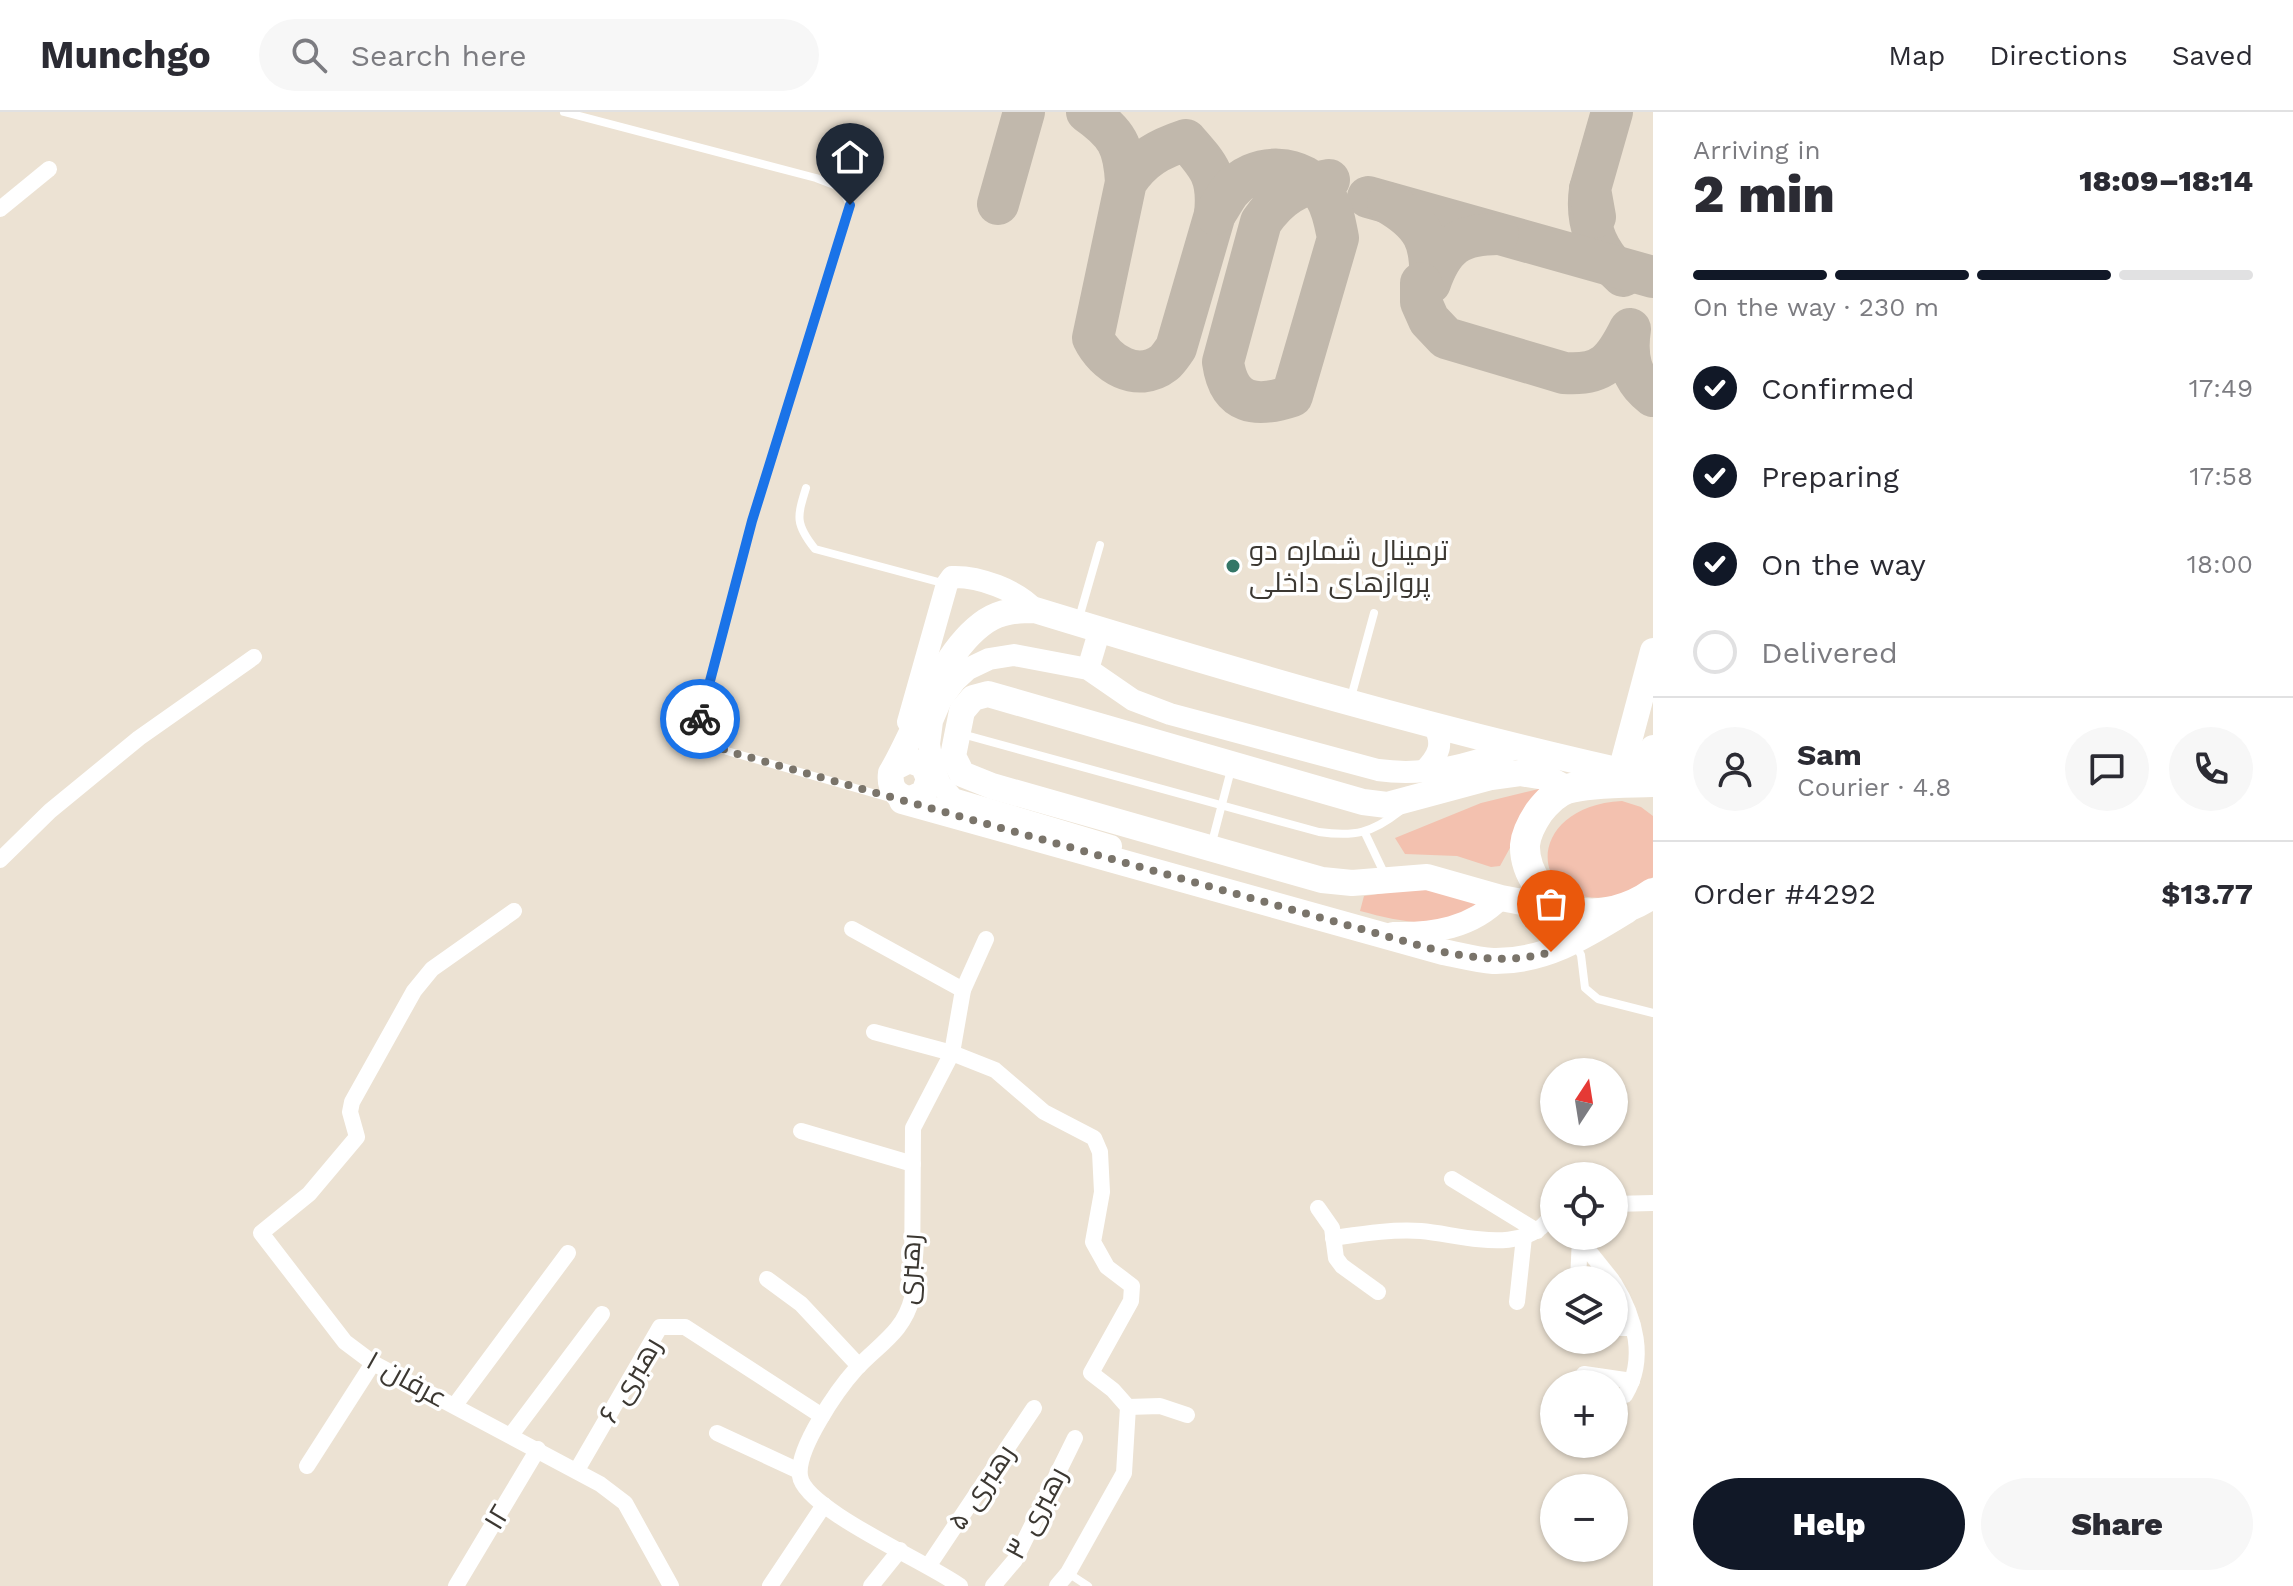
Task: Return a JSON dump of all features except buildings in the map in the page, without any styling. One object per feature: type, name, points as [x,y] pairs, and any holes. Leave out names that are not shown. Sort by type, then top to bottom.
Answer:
[{"type":"highway","points":[[1642,781],[1567,789],[1548,799],[1533,821],[1525,845],[1530,873],[1547,896],[1570,911],[1602,913],[1644,899]]},
{"type":"main road","points":[[895,767],[947,584],[952,577],[964,577],[1013,592],[1035,610]]},
{"type":"main road","points":[[1642,781],[1434,726],[1035,610],[1012,610],[989,619],[971,634],[953,655],[891,773],[892,788],[903,800],[1443,952],[1491,961],[1527,958],[1575,943],[1644,899]]},
{"type":"main road","points":[[1088,669],[1089,626]]},
{"type":"main road","points":[[1642,781],[1653,651]]},
{"type":"main road","points":[[1417,933],[953,799],[940,784],[930,754],[932,721],[941,700],[968,669],[989,659],[1014,655],[1088,669],[1133,700],[1170,714],[1378,770],[1399,773],[1440,771],[1517,748]]},
{"type":"main road","points":[[1567,789],[1545,777],[1520,773],[1491,777],[1387,805],[1363,802],[988,694],[973,698],[962,711],[953,756],[962,774],[992,786],[1322,880],[1352,883],[1427,877],[1501,898],[1570,911]]},
{"type":"main road","points":[[1425,770],[1439,750],[1439,736],[1434,726]]},
{"type":"main road","points":[[1642,781],[1653,748]]},
{"type":"main road","points":[[1372,932],[1443,931],[1475,918],[1501,898]]},
{"type":"street","points":[[0,209],[49,169]]},
{"type":"street","points":[[0,860],[50,811],[139,738],[254,657]]},
{"type":"street","name":"عرفان ۱","points":[[514,911],[432,969],[414,991],[352,1102],[350,1112],[357,1137],[309,1194],[261,1233],[345,1342],[373,1363],[577,1470],[625,1503],[671,1586]]},
{"type":"street","points":[[852,929],[963,990]]},
{"type":"street","name":"رهبری","points":[[799,1471],[802,1455],[833,1396],[859,1366],[894,1335],[908,1314],[912,1298],[913,1128],[952,1053],[963,990],[986,939]]},
{"type":"street","points":[[874,1032],[952,1053],[995,1070],[1044,1112],[1094,1138],[1100,1152],[1102,1192],[1093,1242],[1107,1267],[1132,1286],[1131,1301],[1091,1373],[1128,1407],[1124,1473],[1062,1580]]},
{"type":"street","points":[[801,1131],[913,1164]]},
{"type":"street","points":[[1452,1179],[1531,1234]]},
{"type":"street","points":[[1628,1204],[1653,1203]]},
{"type":"street","points":[[1318,1208],[1332,1228],[1336,1258],[1342,1266],[1378,1292]]},
{"type":"street","points":[[1333,1238],[1418,1231],[1489,1239],[1531,1234],[1540,1228]]},
{"type":"street","points":[[1517,1302],[1531,1234]]},
{"type":"street","points":[[455,1405],[568,1253]]},
{"type":"street","points":[[767,1279],[801,1304],[859,1366]]},
{"type":"street","points":[[1628,1313],[1638,1354],[1628,1388]]},
{"type":"street","points":[[511,1435],[602,1314]]},
{"type":"street","name":"رهبری ۶","points":[[577,1470],[660,1327],[685,1327],[822,1416]]},
{"type":"street","points":[[1628,1328],[1633,1328]]},
{"type":"street","points":[[307,1466],[373,1363]]},
{"type":"street","points":[[1128,1407],[1160,1406],[1187,1415]]},
{"type":"street","name":"رهبری ۵","points":[[929,1565],[1034,1408]]},
{"type":"street","points":[[717,1433],[799,1471],[807,1490],[842,1520],[929,1565],[960,1586]]},
{"type":"street","name":"رهبری ۳","points":[[993,1586],[1015,1560],[1075,1438]]},
{"type":"street","name":"۱۲","points":[[456,1586],[538,1449]]},
{"type":"street","points":[[770,1586],[824,1505]]},
{"type":"street","points":[[871,1586],[900,1550]]},
{"type":"lane","points":[[564,112],[816,178],[842,188],[850,205],[752,521],[698,725],[707,740],[727,751],[903,800]]},
{"type":"lane","points":[[806,488],[797,516],[802,533],[815,549],[947,584]]},
{"type":"lane","points":[[1089,626],[1100,545]]},
{"type":"lane","points":[[1350,701],[1374,613]]},
{"type":"lane","points":[[956,732],[1342,836],[1365,833],[1414,800]]},
{"type":"lane","points":[[1211,847],[1233,764]]},
{"type":"lane","points":[[1365,833],[1387,879]]},
{"type":"lane","points":[[1575,943],[1581,955],[1585,988],[1598,999],[1653,1013]]},
{"type":"lane","points":[[1062,1580],[1088,1586]]},
{"type":"shaded area","points":[[1543,788],[1500,866],[1491,867],[1457,856],[1405,854],[1395,838],[1481,803]]},
{"type":"shaded area","points":[[1622,801],[1641,807],[1653,816],[1653,877],[1638,890],[1626,895],[1586,897],[1564,889],[1552,874],[1548,856],[1552,837],[1566,820],[1589,807]]},
{"type":"shaded area","points":[[1414,889],[1438,891],[1479,904],[1450,918],[1421,922],[1360,911],[1364,896]]},
{"type":"taxiway","points":[[998,204],[1024,112]]},
{"type":"taxiway","points":[[1087,112],[1117,141],[1126,182],[1093,338],[1105,355],[1123,368],[1143,371],[1164,363],[1176,348],[1215,214],[1216,201],[1211,173],[1186,140],[1152,155],[1126,182]]},
{"type":"taxiway","points":[[1595,217],[1590,189],[1612,112]]},
{"type":"taxiway","points":[[1215,214],[1239,182],[1251,175],[1278,170],[1292,172],[1304,177],[1316,185],[1330,206],[1338,238],[1292,396],[1279,400],[1256,402],[1238,395],[1231,387],[1223,362],[1261,222],[1290,193],[1307,185],[1318,182],[1329,180]]},
{"type":"taxiway","points":[[1590,189],[1589,214],[1595,237],[1606,257],[1623,276]]},
{"type":"taxiway","points":[[1368,197],[1653,277]]},
{"type":"taxiway","points":[[1388,203],[1410,219],[1423,236],[1429,256],[1430,283],[1441,260],[1454,245],[1473,236],[1498,234]]},
{"type":"taxiway","points":[[1421,283],[1421,302],[1429,320],[1446,338],[1564,373],[1589,372],[1606,364],[1630,329],[1631,366],[1639,382],[1653,396]]},
{"type":"way so far","points":[[700,719],[698,725],[707,740],[727,751],[1443,952],[1491,961],[1551,952]]},
{"type":"place","name":"ترمینال شماره دو پروازهای داخلی","points":[[1233,566]]},
{"type":"route","points":[[700,719],[752,521],[850,205]]}]
